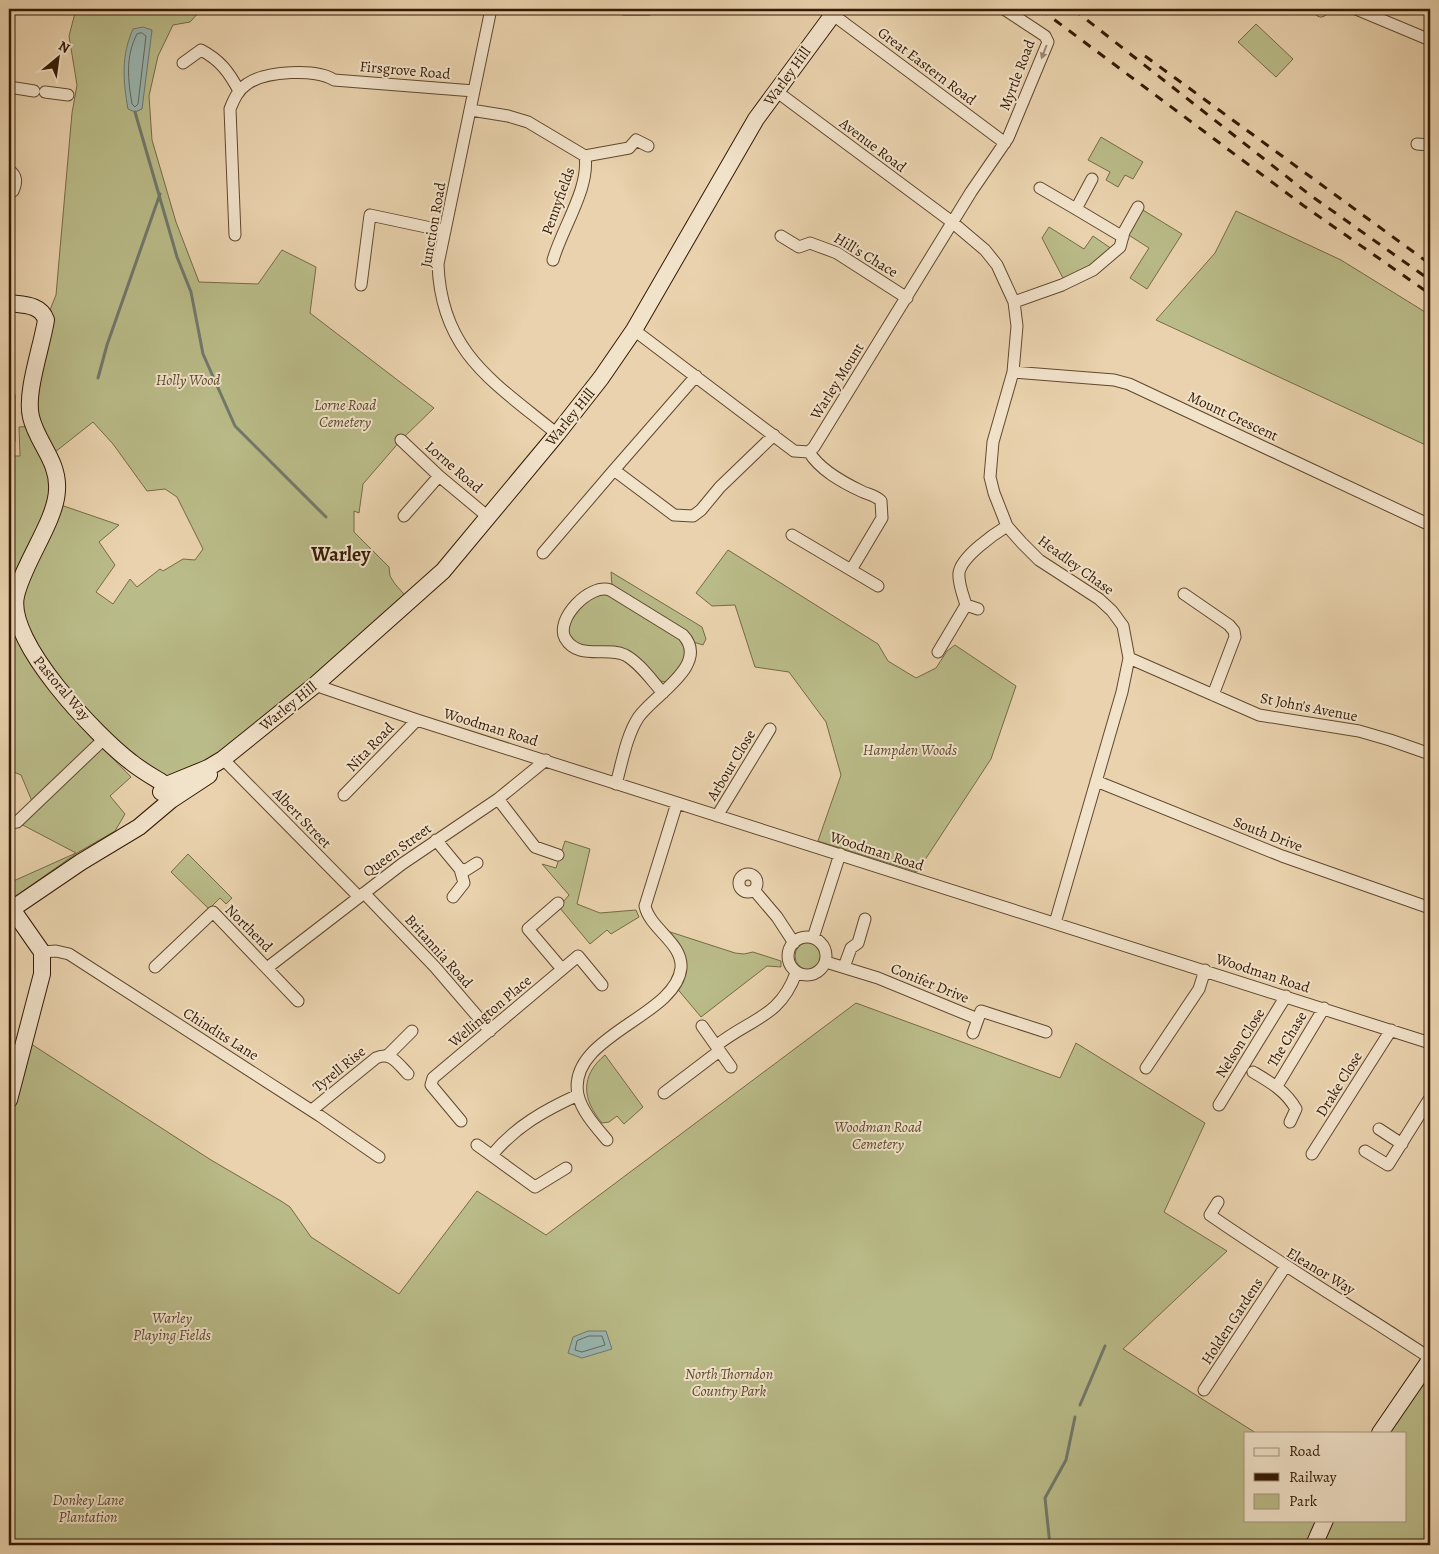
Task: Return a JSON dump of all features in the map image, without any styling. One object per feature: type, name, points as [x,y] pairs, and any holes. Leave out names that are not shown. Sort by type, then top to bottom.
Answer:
[{"type":"main road","name":"Warley Hill","points":[[132,830],[167,792],[214,771],[223,759],[315,685],[444,570],[601,378],[634,330],[740,146],[776,91],[834,11]]},
{"type":"main road","name":"Pastoral Way","points":[[9,303],[36,307],[42,310],[46,320],[29,406],[34,426],[52,462],[57,482],[54,506],[12,598],[27,644],[37,660],[105,738],[132,763]]},
{"type":"main road","points":[[132,763],[154,792],[148,812]]},
{"type":"main road","points":[[132,763],[167,792]]},
{"type":"main road","points":[[147,781],[167,792]]},
{"type":"main road","name":"Warley Hill","points":[[10,910],[139,827],[167,792]]},
{"type":"main road","points":[[9,1100],[42,974],[42,952],[10,910]]},
{"type":"main road","points":[[1381,1432],[1430,1359]]},
{"type":"main road","points":[[1314,1545],[1324,1522]]},
{"type":"street","name":"Junction Road","points":[[491,9],[438,264],[441,297],[450,326],[463,350],[484,374],[557,434]]},
{"type":"street","points":[[624,9],[649,9]]},
{"type":"street","name":"Myrtle Road","points":[[1004,9],[1045,36],[1048,42],[1005,143]]},
{"type":"street","points":[[1356,9],[1430,40]]},
{"type":"street","name":"Great Eastern Road","points":[[834,11],[1005,143]]},
{"type":"street","points":[[183,63],[201,50],[215,58],[227,70],[239,91],[230,109],[235,235]]},
{"type":"street","name":"Firsgrove Road","points":[[239,91],[248,83],[263,75],[318,74],[327,75],[334,80],[474,91]]},
{"type":"street","points":[[9,87],[68,95]]},
{"type":"street","name":"Avenue Road","points":[[776,91],[952,222]]},
{"type":"street","name":"Pennyfields","points":[[471,110],[508,116],[528,122],[585,156],[587,169],[585,180],[559,240],[553,260]]},
{"type":"street","points":[[585,156],[629,148],[636,140],[648,146]]},
{"type":"street","name":"Warley Mount","points":[[809,452],[814,447],[907,298],[952,222],[1005,143]]},
{"type":"street","points":[[1417,144],[1430,145]]},
{"type":"street","points":[[9,170],[16,179],[13,191],[9,193]]},
{"type":"street","points":[[1076,209],[1092,179]]},
{"type":"street","points":[[1040,188],[1123,237]]},
{"type":"street","points":[[1014,302],[1062,285],[1093,270],[1117,250],[1124,232],[1138,207]]},
{"type":"street","points":[[361,285],[370,215],[445,231]]},
{"type":"street","name":"Headley Chase","points":[[952,222],[985,250],[997,265],[1014,302],[1017,326],[1013,372],[993,442],[990,477],[1007,526],[1039,560],[1099,599],[1112,610],[1123,626],[1129,658],[1122,692],[1055,923]]},
{"type":"street","name":"Hill's Chace","points":[[780,236],[799,247],[810,242],[837,253],[907,298]]},
{"type":"street","points":[[634,330],[794,450],[809,452],[815,461],[828,472],[862,492],[877,496],[881,502],[882,518],[851,570]]},
{"type":"street","name":"Mount Crescent","points":[[1013,372],[1114,380],[1129,384],[1430,525]]},
{"type":"street","points":[[544,553],[696,376]]},
{"type":"street","points":[[9,396],[9,440]]},
{"type":"street","points":[[614,470],[667,511],[695,521],[701,510],[724,482],[774,435]]},
{"type":"street","name":"Lorne Road","points":[[401,440],[439,476],[487,516]]},
{"type":"street","points":[[404,516],[439,476]]},
{"type":"street","points":[[938,652],[966,605],[959,571],[965,560],[1007,526]]},
{"type":"street","points":[[792,535],[878,586]]},
{"type":"street","points":[[616,784],[638,718],[663,693],[675,681],[687,664],[691,651],[688,640],[610,590],[596,589],[584,596],[565,621],[564,632],[568,642],[583,651],[613,651],[628,656],[663,693]]},
{"type":"street","points":[[1188,599],[1230,625],[1234,632],[1235,637],[1213,695]]},
{"type":"street","points":[[966,605],[978,610]]},
{"type":"street","name":"St John's Avenue","points":[[1129,658],[1259,715],[1359,732],[1390,740],[1430,754]]},
{"type":"street","name":"Woodman Road","points":[[315,685],[616,784],[1430,1043]]},
{"type":"street","name":"Nita Road","points":[[344,795],[417,720]]},
{"type":"street","name":"Arbour Close","points":[[717,816],[770,729]]},
{"type":"street","points":[[9,822],[17,822],[105,738]]},
{"type":"street","name":"Albert Street","points":[[223,759],[361,895]]},
{"type":"street","name":"Queen Street","points":[[267,968],[436,840],[498,799],[546,760]]},
{"type":"street","name":"South Drive","points":[[1096,781],[1282,856],[1430,908]]},
{"type":"street","points":[[498,799],[536,847],[558,854]]},
{"type":"street","points":[[607,1140],[592,1120],[578,1095],[579,1080],[583,1068],[597,1047],[666,996],[678,979],[681,965],[678,954],[647,915],[645,906],[677,803]]},
{"type":"street","points":[[436,840],[460,869],[464,883],[453,897]]},
{"type":"street","points":[[813,938],[840,854]]},
{"type":"street","points":[[460,869],[466,870],[477,864]]},
{"type":"street","points":[[754,890],[777,917],[794,943]]},
{"type":"street","name":"Britannia Road","points":[[361,895],[435,967],[490,1031]]},
{"type":"street","points":[[558,903],[528,929],[562,969]]},
{"type":"street","name":"Northend","points":[[155,967],[213,912],[298,1001]]},
{"type":"street","points":[[844,967],[851,948],[858,943],[865,920]]},
{"type":"street","points":[[813,938],[823,944],[827,955],[826,962],[821,970],[807,976],[796,973],[788,960],[788,952],[794,943],[799,939],[813,938]]},
{"type":"street","name":"Chindits Lane","points":[[42,952],[56,951],[69,954],[312,1110],[379,1157]]},
{"type":"street","name":"Wellington Place","points":[[460,1121],[431,1082],[578,956],[602,985]]},
{"type":"street","name":"Conifer Drive","points":[[826,962],[1046,1032]]},
{"type":"street","points":[[1146,1068],[1199,989],[1205,970]]},
{"type":"street","points":[[664,1093],[739,1029],[779,1004],[786,996],[796,973]]},
{"type":"street","name":"Nelson Close","points":[[1218,1105],[1286,996]]},
{"type":"street","name":"The Chase","points":[[1277,1086],[1324,1008]]},
{"type":"street","points":[[973,1033],[981,1011]]},
{"type":"street","points":[[702,1026],[731,1067]]},
{"type":"street","name":"Drake Close","points":[[1312,1154],[1391,1030]]},
{"type":"street","points":[[388,1056],[412,1031]]},
{"type":"street","name":"Tyrell Rise","points":[[312,1110],[382,1055],[388,1056],[408,1074]]},
{"type":"street","name":"The Chase","points":[[1253,1072],[1277,1086],[1296,1108],[1290,1122]]},
{"type":"street","points":[[492,1156],[504,1142],[540,1113],[578,1095]]},
{"type":"street","points":[[1365,1151],[1388,1166],[1430,1098]]},
{"type":"street","points":[[1379,1130],[1402,1144]]},
{"type":"street","points":[[477,1145],[535,1187],[566,1168]]},
{"type":"street","name":"Eleanor Way","points":[[1218,1202],[1210,1215],[1285,1267],[1359,1311],[1430,1359]]},
{"type":"street","name":"Holden Gardens","points":[[1204,1390],[1285,1267]]},
{"type":"green space","points":[[76,9],[202,9],[190,22],[173,25],[158,56],[149,96],[152,140],[176,222],[199,282],[258,284],[282,250],[316,267],[310,313],[434,408],[401,440],[363,484],[359,513],[354,511],[354,532],[389,567],[390,576],[395,584],[411,602],[223,759],[159,781],[99,744],[131,777],[110,796],[125,814],[115,831],[77,853],[9,901],[9,883],[76,853],[17,822],[34,806],[21,775],[9,770],[9,478],[14,456],[20,456],[19,427],[34,426],[46,320],[56,295],[72,113],[77,85],[69,36]],"holes":[[[93,422],[113,444],[147,491],[165,489],[177,497],[203,549],[195,560],[183,559],[163,571],[160,569],[137,587],[130,579],[113,604],[96,592],[115,565],[99,542],[119,525],[55,503],[50,456]]]},
{"type":"green space","points":[[1256,24],[1293,59],[1276,77],[1238,42]]},
{"type":"green space","points":[[1101,137],[1143,162],[1133,179],[1125,175],[1118,187],[1106,180],[1110,172],[1088,160]]},
{"type":"green space","points":[[1138,207],[1182,234],[1147,289],[1130,278],[1149,248],[1124,232]]},
{"type":"green space","points":[[1236,211],[1341,260],[1430,315],[1430,447],[1156,320],[1215,253]]},
{"type":"green space","points":[[1049,227],[1084,249],[1093,236],[1112,249],[1089,267],[1064,280],[1042,238]]},
{"type":"green space","name":"Hampden Woods","points":[[728,550],[878,644],[888,661],[916,678],[936,668],[947,651],[955,645],[1016,686],[991,759],[917,872],[818,841],[841,775],[826,722],[789,672],[755,667],[735,605],[712,606],[696,593]]},
{"type":"green space","points":[[611,572],[702,627],[706,639],[703,645],[693,642],[612,587]]},
{"type":"green space","points":[[598,594],[607,594],[680,638],[686,652],[680,667],[667,682],[660,681],[638,658],[577,644],[569,634],[570,621],[573,616],[582,606]]},
{"type":"green space","points":[[565,841],[590,849],[577,904],[600,913],[636,910],[639,917],[611,934],[607,930],[590,944],[559,907],[569,895],[542,864],[556,868]]},
{"type":"green space","points":[[188,854],[232,898],[226,904],[220,898],[209,909],[171,872]]},
{"type":"green space","points":[[658,928],[735,953],[753,952],[781,961],[781,967],[767,966],[701,1017],[675,986],[681,965]]},
{"type":"green space","points":[[809,942],[819,946],[823,956],[819,966],[809,970],[799,966],[795,956],[799,946]]},
{"type":"green space","points":[[856,1003],[1060,1078],[1076,1043],[1205,1123],[1164,1212],[1227,1251],[1123,1349],[1254,1432],[1244,1432],[1244,1522],[1406,1522],[1406,1432],[1381,1432],[1430,1359],[1430,1545],[9,1545],[9,1100],[25,1040],[211,1160],[290,1207],[311,1237],[399,1294],[477,1191],[546,1235]]},
{"type":"green space","points":[[605,1055],[643,1107],[624,1124],[617,1116],[609,1122],[602,1123],[595,1114],[588,1096],[588,1079],[591,1071]]},
{"type":"water","points":[[143,27],[152,30],[142,109],[135,112],[128,109],[124,68],[126,49],[133,29]]},
{"type":"water","points":[[588,1331],[606,1331],[612,1349],[582,1358],[568,1353],[573,1337]]},
{"type":"waterway","points":[[135,112],[177,257],[191,292],[203,354],[235,426],[326,517]]},
{"type":"waterway","points":[[98,378],[107,345],[160,194]]},
{"type":"waterway","points":[[1080,1405],[1105,1346]]},
{"type":"waterway","points":[[1050,1545],[1045,1498],[1066,1460],[1075,1417]]},
{"type":"railway","points":[[1040,9],[1304,206],[1430,294]]},
{"type":"railway","points":[[1073,9],[1310,195],[1430,280]]},
{"type":"railway","points":[[1145,56],[1430,264]]},
{"type":"district","name":"Warley","points":[[341,554]]},
{"type":"park label","name":"Holly Wood","points":[[188,380]]},
{"type":"park label","name":"Lorne Road Cemetery","points":[[345,414]]},
{"type":"park label","name":"Woodman Road Cemetery","points":[[878,1136]]},
{"type":"park label","name":"Warley Playing Fields","points":[[172,1326]]},
{"type":"park label","name":"North Thorndon Country Park","points":[[729,1382]]},
{"type":"park label","name":"Donkey Lane Plantation","points":[[88,1508]]}]
